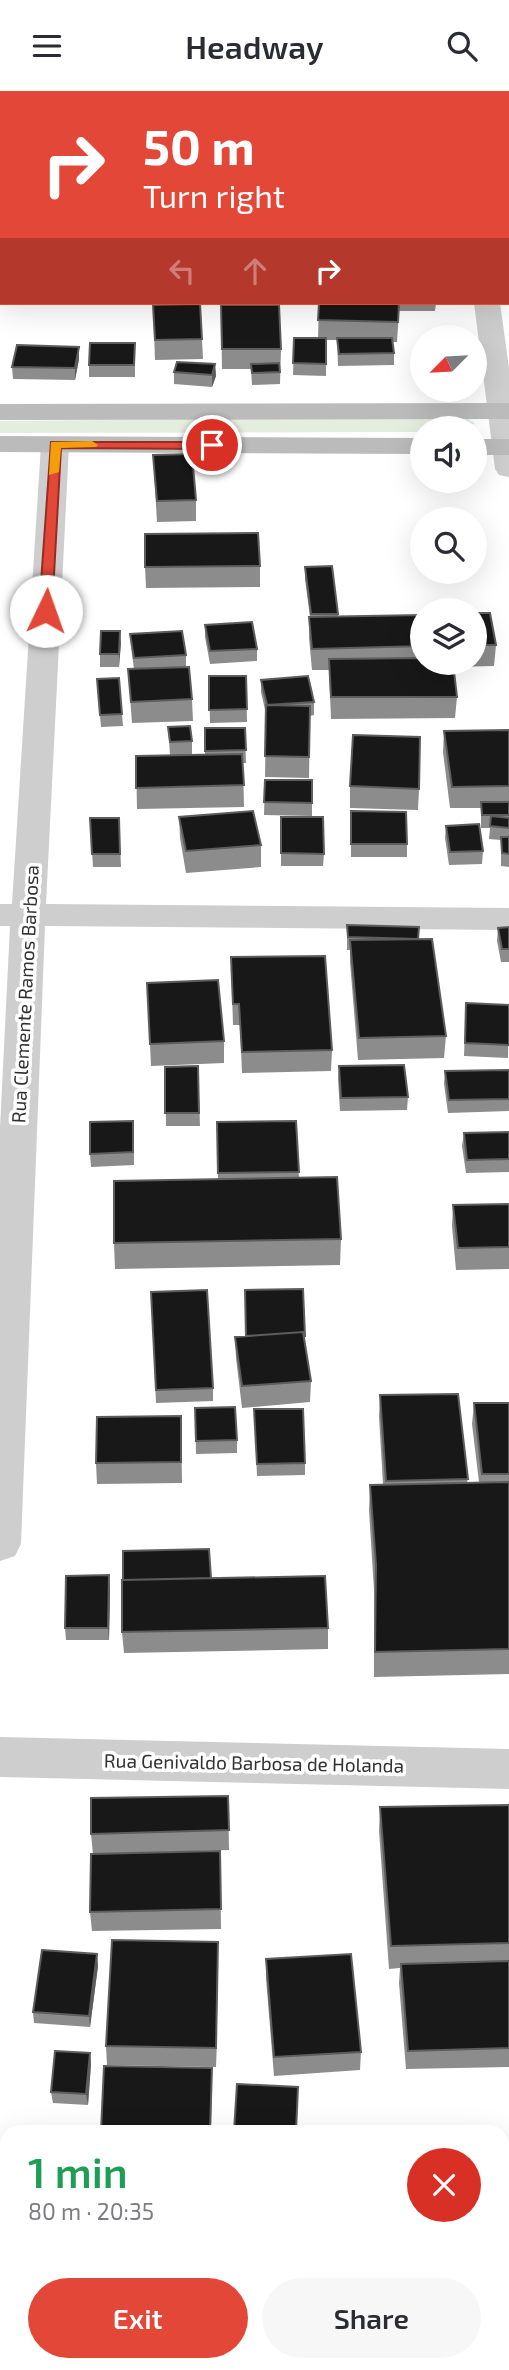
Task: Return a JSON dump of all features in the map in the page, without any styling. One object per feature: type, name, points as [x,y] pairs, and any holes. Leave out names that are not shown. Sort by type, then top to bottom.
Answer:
[{"type":"main road","points":[[0,412],[505,412]]},
{"type":"main road","points":[[0,445],[410,446]]},
{"type":"main road","points":[[487,450],[508,454]]},
{"type":"street","points":[[487,305],[505,412],[508,454]]},
{"type":"street","name":"Rua Clemente Ramos Barbosa","points":[[0,1544],[14,916],[55,445]]},
{"type":"street","points":[[14,916],[509,919]]},
{"type":"street","name":"Rua Genivaldo Barbosa de Holanda","points":[[0,1757],[509,1769]]},
{"type":"shaded area","points":[[410,417],[410,432],[0,433],[0,421]]},
{"type":"building","points":[[153,305],[200,305],[202,339],[155,340]]},
{"type":"building","points":[[221,305],[279,305],[281,349],[222,349]]},
{"type":"building","points":[[319,305],[399,305],[398,322],[318,320]]},
{"type":"building","points":[[294,338],[326,338],[326,364],[293,363]]},
{"type":"building","points":[[337,338],[392,338],[394,353],[339,354]]},
{"type":"building","points":[[90,343],[135,343],[134,365],[89,365]]},
{"type":"building","points":[[17,345],[79,347],[75,368],[12,367]]},
{"type":"building","points":[[177,362],[215,364],[212,375],[174,372]]},
{"type":"building","points":[[279,363],[280,372],[252,373],[251,364]]},
{"type":"building","points":[[192,454],[196,500],[157,501],[153,455]]},
{"type":"building","points":[[258,533],[260,566],[145,567],[145,534]]},
{"type":"building","points":[[332,566],[338,614],[311,614],[305,567]]},
{"type":"building","points":[[487,613],[490,613],[496,645],[487,645]]},
{"type":"building","points":[[410,615],[410,646],[312,649],[309,617]]},
{"type":"building","points":[[252,622],[257,649],[210,651],[205,625]]},
{"type":"building","points":[[101,631],[120,631],[119,654],[100,654]]},
{"type":"building","points":[[182,631],[186,655],[134,658],[130,634]]},
{"type":"building","points":[[410,658],[410,675],[454,675],[457,697],[331,697],[329,659]]},
{"type":"building","points":[[189,667],[192,699],[131,702],[128,669]]},
{"type":"building","points":[[209,676],[246,676],[247,709],[209,710]]},
{"type":"building","points":[[308,676],[314,702],[267,705],[261,680]]},
{"type":"building","points":[[119,678],[122,714],[100,715],[97,679]]},
{"type":"building","points":[[266,705],[310,706],[309,757],[265,756]]},
{"type":"building","points":[[190,726],[192,741],[170,742],[168,727]]},
{"type":"building","points":[[205,728],[245,728],[246,750],[205,751]]},
{"type":"building","points":[[509,730],[509,786],[452,787],[444,731]]},
{"type":"building","points":[[353,735],[420,737],[419,789],[350,786]]},
{"type":"building","points":[[242,754],[244,785],[136,788],[136,756]]},
{"type":"building","points":[[265,780],[312,780],[312,803],[264,802]]},
{"type":"building","points":[[481,802],[509,802],[509,815],[482,815]]},
{"type":"building","points":[[253,811],[261,845],[186,851],[179,817]]},
{"type":"building","points":[[351,811],[406,812],[407,844],[351,844]]},
{"type":"building","points":[[491,816],[509,818],[509,828],[490,826]]},
{"type":"building","points":[[281,817],[323,817],[324,854],[281,853]]},
{"type":"building","points":[[90,818],[119,818],[120,854],[92,854]]},
{"type":"building","points":[[479,824],[483,851],[450,852],[446,826]]},
{"type":"building","points":[[501,837],[509,837],[509,854],[502,853]]},
{"type":"building","points":[[347,925],[419,927],[418,939],[348,937]]},
{"type":"building","points":[[509,927],[509,949],[502,949],[498,928]]},
{"type":"building","points":[[432,939],[446,1036],[359,1038],[350,940]]},
{"type":"building","points":[[325,956],[332,1050],[242,1052],[239,1004],[233,1004],[231,957]]},
{"type":"building","points":[[218,980],[224,1041],[150,1044],[147,983]]},
{"type":"building","points":[[466,1003],[509,1005],[509,1045],[465,1043]]},
{"type":"building","points":[[404,1065],[408,1097],[341,1098],[339,1066]]},
{"type":"building","points":[[198,1066],[199,1113],[165,1113],[165,1067]]},
{"type":"building","points":[[509,1070],[509,1099],[449,1100],[445,1071]]},
{"type":"building","points":[[133,1121],[133,1152],[90,1154],[90,1122]]},
{"type":"building","points":[[296,1121],[299,1172],[218,1173],[217,1122]]},
{"type":"building","points":[[509,1132],[509,1159],[467,1160],[464,1133]]},
{"type":"building","points":[[337,1177],[341,1239],[114,1243],[114,1181]]},
{"type":"building","points":[[509,1204],[509,1247],[458,1248],[453,1205]]},
{"type":"building","points":[[303,1289],[305,1336],[303,1332],[246,1336],[245,1290]]},
{"type":"building","points":[[207,1290],[213,1388],[156,1390],[151,1292]]},
{"type":"building","points":[[303,1332],[311,1381],[242,1386],[235,1337]]},
{"type":"building","points":[[458,1394],[468,1479],[386,1481],[380,1395]]},
{"type":"building","points":[[474,1403],[509,1403],[509,1474],[482,1474]]},
{"type":"building","points":[[235,1407],[237,1440],[196,1441],[195,1408]]},
{"type":"building","points":[[254,1409],[303,1409],[305,1463],[257,1464]]},
{"type":"building","points":[[181,1416],[181,1462],[96,1463],[97,1417]]},
{"type":"building","points":[[509,1482],[509,1649],[375,1652],[376,1565],[370,1485]]},
{"type":"building","points":[[209,1549],[211,1578],[123,1580],[123,1551]]},
{"type":"building","points":[[109,1575],[108,1628],[65,1628],[66,1576]]},
{"type":"building","points":[[325,1576],[328,1628],[122,1632],[122,1580]]},
{"type":"building","points":[[228,1796],[229,1830],[91,1834],[91,1798]]},
{"type":"building","points":[[509,1805],[509,1943],[391,1946],[380,1807]]},
{"type":"building","points":[[220,1851],[221,1909],[90,1912],[91,1854]]},
{"type":"building","points":[[112,1940],[218,1942],[216,2048],[106,2046]]},
{"type":"building","points":[[42,1950],[97,1954],[89,2016],[33,2012]]},
{"type":"building","points":[[351,1954],[361,2052],[274,2057],[266,1959]]},
{"type":"building","points":[[509,1961],[509,2048],[408,2051],[401,1964]]},
{"type":"building","points":[[55,2051],[90,2053],[86,2094],[51,2092]]},
{"type":"building","points":[[104,2066],[212,2068],[210,2125],[101,2125]]},
{"type":"building","points":[[237,2084],[298,2087],[296,2125],[234,2125]]},
{"type":"slow traffic","points":[[54,472],[55,445],[92,445]]},
{"type":"route","points":[[46,611],[55,445],[212,445]]}]
